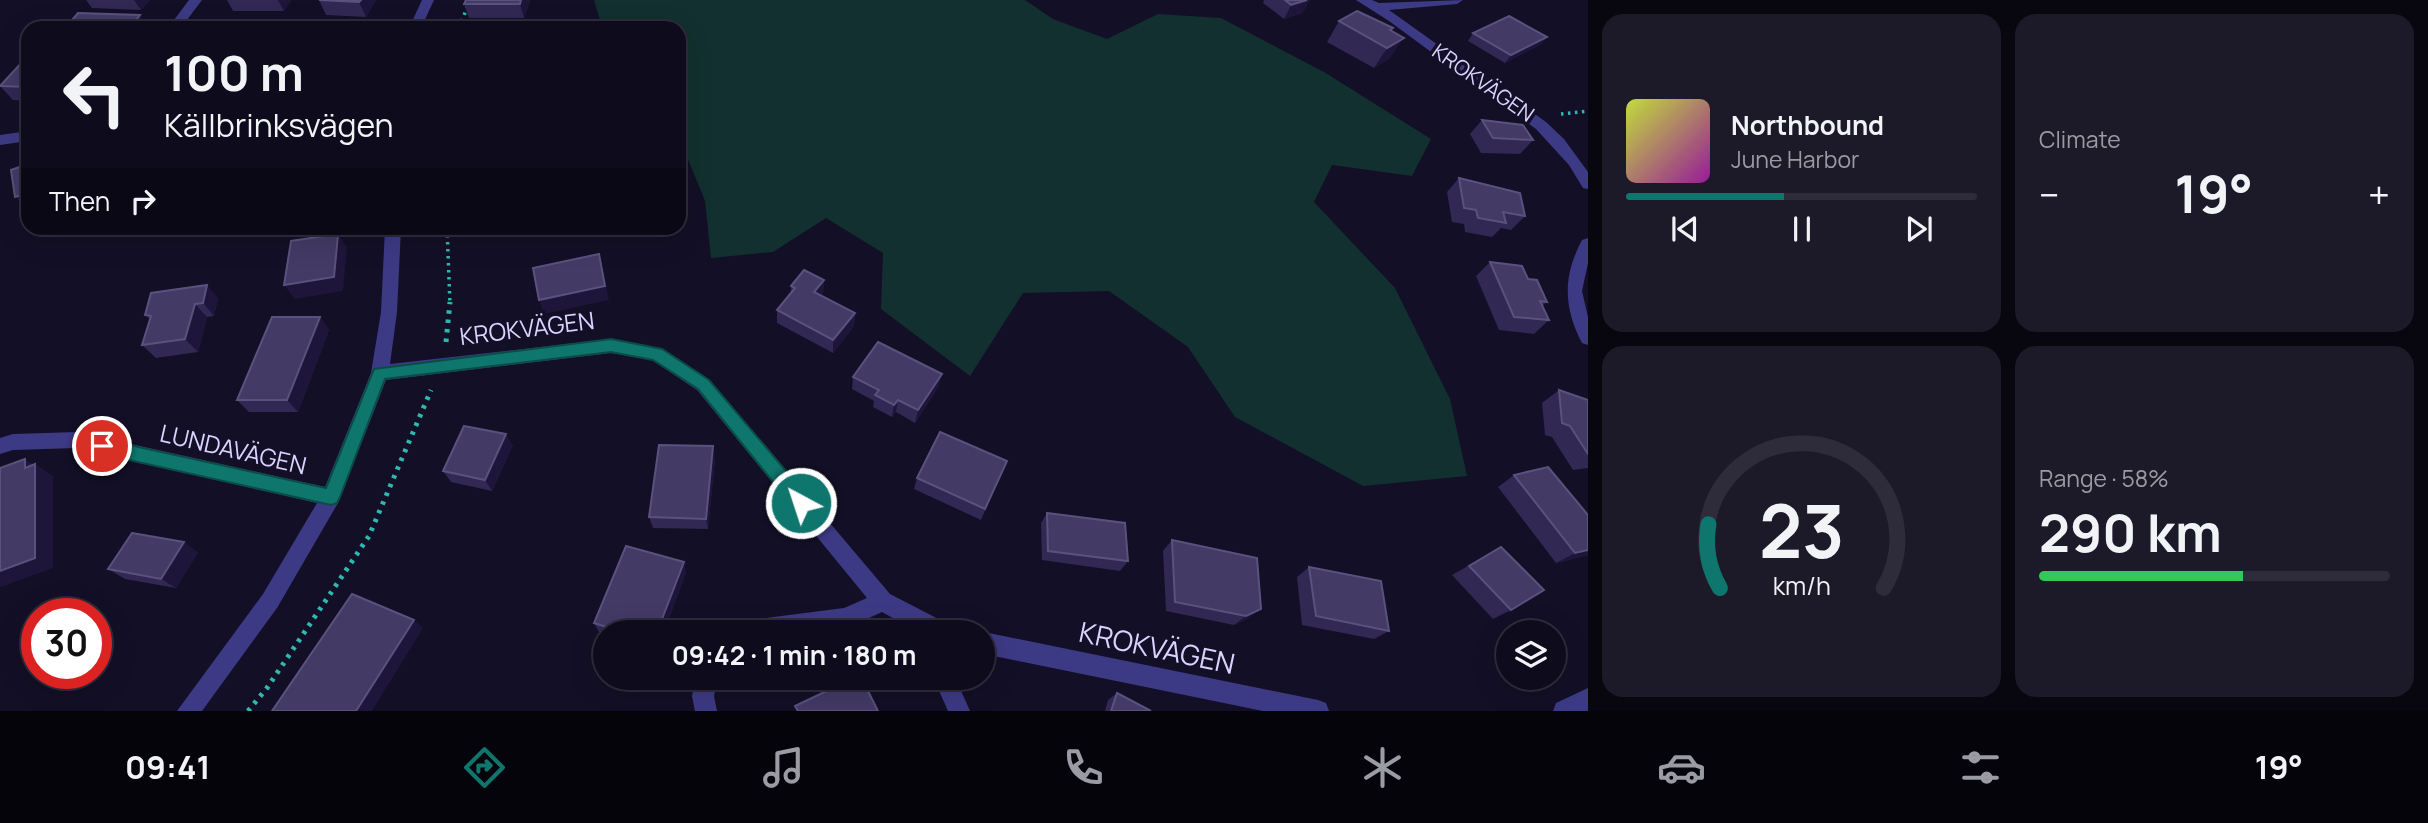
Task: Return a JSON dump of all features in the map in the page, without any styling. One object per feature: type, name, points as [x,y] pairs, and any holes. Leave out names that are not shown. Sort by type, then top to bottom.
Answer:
[{"type":"street","points":[[180,21],[196,0]]},
{"type":"street","points":[[418,21],[428,0]]},
{"type":"street","name":"KROKVÄGEN","points":[[1362,0],[1379,7],[1442,56],[1536,118],[1577,164],[1588,184]]},
{"type":"street","points":[[1379,7],[1457,0]]},
{"type":"street","points":[[0,140],[21,137]]},
{"type":"street","points":[[188,711],[270,601],[331,497],[380,373],[389,312],[393,235]]},
{"type":"street","points":[[1588,244],[1574,274],[1577,314],[1588,338]]},
{"type":"street","name":"KROKVÄGEN","points":[[380,373],[611,346],[656,354],[704,384],[883,601],[918,620]]},
{"type":"street","name":"LUNDAVÄGEN","points":[[0,446],[13,442],[77,440],[331,497]]},
{"type":"street","points":[[830,620],[845,618],[883,601]]},
{"type":"street","name":"KROKVÄGEN","points":[[995,645],[1318,711]]},
{"type":"street","points":[[704,690],[706,711]]},
{"type":"street","points":[[950,690],[959,711]]},
{"type":"street","points":[[1564,711],[1588,699]]},
{"type":"path","points":[[462,21],[470,0]]},
{"type":"path","points":[[248,711],[267,688],[369,536],[441,366],[450,317],[447,235]]},
{"type":"green space","points":[[594,0],[1025,0],[1053,19],[1107,39],[1158,14],[1221,18],[1324,72],[1431,139],[1412,176],[1332,165],[1314,202],[1395,288],[1450,399],[1467,476],[1363,486],[1235,417],[1188,347],[1109,291],[1023,293],[970,376],[881,309],[883,253],[826,218],[773,252],[711,258],[705,201],[686,154],[686,21],[600,20]]},
{"type":"building","points":[[319,0],[361,0],[359,2]]},
{"type":"building","points":[[466,0],[521,0],[520,4],[464,4]]},
{"type":"building","points":[[1285,0],[1307,0],[1291,5]]},
{"type":"building","points":[[1357,11],[1393,28],[1390,30],[1404,38],[1387,48],[1339,21]]},
{"type":"building","points":[[78,13],[140,15],[135,21],[71,21]]},
{"type":"building","points":[[1509,16],[1547,37],[1511,55],[1473,33]]},
{"type":"building","points":[[21,63],[21,87],[0,86]]},
{"type":"building","points":[[1482,120],[1523,125],[1533,140],[1493,138]]},
{"type":"building","points":[[21,166],[21,195],[15,197],[11,170]]},
{"type":"building","points":[[1459,178],[1520,193],[1525,216],[1503,212],[1506,223],[1478,218],[1476,210],[1464,208]]},
{"type":"building","points":[[338,235],[334,277],[284,285],[291,241]]},
{"type":"building","points":[[599,254],[605,286],[539,300],[533,268]]},
{"type":"building","points":[[1490,262],[1522,266],[1528,279],[1537,280],[1547,302],[1540,301],[1549,320],[1514,317]]},
{"type":"building","points":[[804,270],[824,280],[814,292],[855,313],[833,340],[777,310],[795,288],[791,286]]},
{"type":"building","points":[[207,285],[203,303],[195,304],[185,339],[142,345],[151,316],[145,315],[151,293]]},
{"type":"building","points":[[272,317],[320,317],[287,400],[237,400]]},
{"type":"building","points":[[878,342],[942,374],[918,410],[898,400],[894,405],[875,395],[879,390],[853,377]]},
{"type":"building","points":[[1559,390],[1588,400],[1588,454],[1570,426],[1562,423]]},
{"type":"building","points":[[464,426],[506,434],[485,480],[443,471]]},
{"type":"building","points":[[940,432],[1007,461],[985,509],[917,478]]},
{"type":"building","points":[[659,445],[713,446],[706,519],[649,517]]},
{"type":"building","points":[[25,459],[25,468],[35,464],[35,558],[0,571],[0,468]]},
{"type":"building","points":[[1548,467],[1588,515],[1588,550],[1575,553],[1514,475]]},
{"type":"building","points":[[1047,513],[1125,523],[1128,561],[1048,551]]},
{"type":"building","points":[[132,533],[184,542],[161,579],[108,569]]},
{"type":"building","points":[[1172,540],[1257,558],[1261,609],[1246,616],[1175,602]]},
{"type":"building","points":[[626,546],[684,562],[662,620],[595,620]]},
{"type":"building","points":[[1501,547],[1544,590],[1511,610],[1469,566]]},
{"type":"building","points":[[1309,567],[1381,581],[1389,631],[1316,616]]},
{"type":"building","points":[[352,594],[414,620],[356,711],[272,711]]},
{"type":"building","points":[[829,690],[868,690],[878,711],[798,711],[795,706]]},
{"type":"building","points":[[1117,693],[1151,711],[1111,711]]},
{"type":"route","points":[[102,446],[331,497],[380,373],[611,346],[656,354],[704,384],[801,503]]}]
